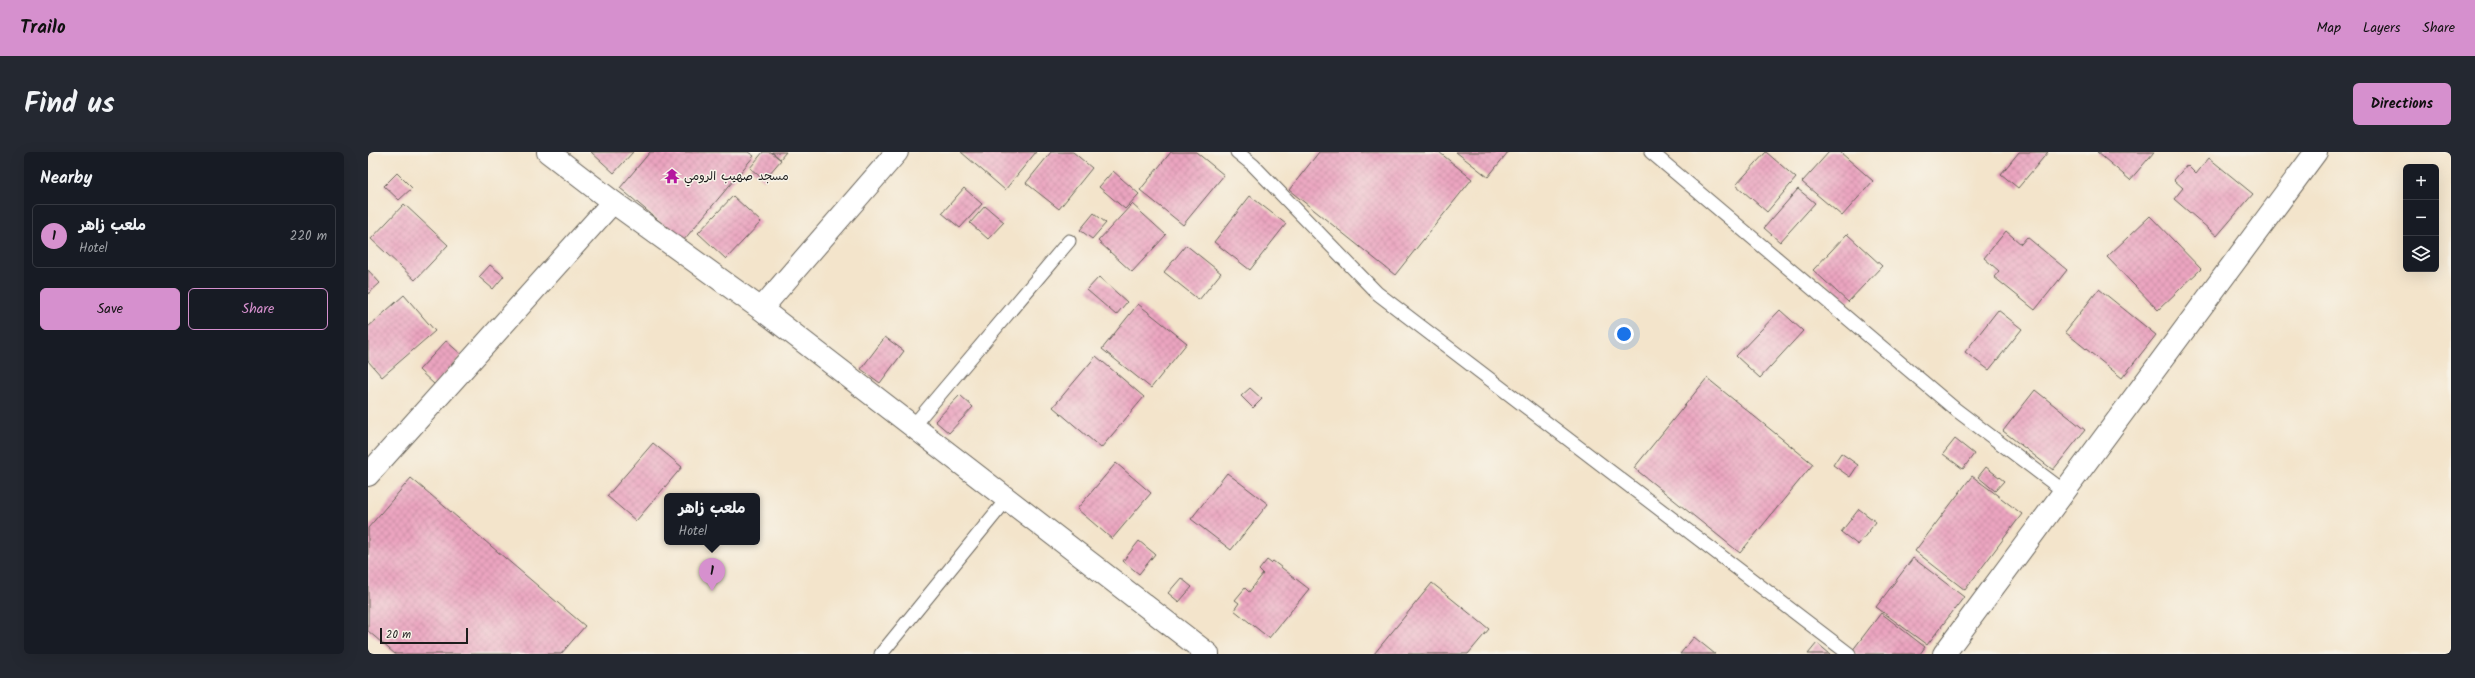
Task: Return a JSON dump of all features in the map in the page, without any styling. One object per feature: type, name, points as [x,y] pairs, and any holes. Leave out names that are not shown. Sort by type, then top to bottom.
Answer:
[{"type":"street","points":[[548,152],[613,202],[761,309],[1208,654]]},
{"type":"street","points":[[761,309],[897,152]]},
{"type":"street","points":[[1944,654],[2316,152]]},
{"type":"street","points":[[368,475],[613,202]]},
{"type":"lane","points":[[1237,152],[1253,165],[1376,293],[1849,654]]},
{"type":"lane","points":[[1651,152],[1955,409],[2065,492]]},
{"type":"lane","points":[[913,426],[1068,241]]},
{"type":"lane","points":[[880,654],[1007,499]]},
{"type":"building","points":[[591,152],[633,152],[614,173]]},
{"type":"building","points":[[650,152],[748,152],[754,156],[683,241],[620,188]]},
{"type":"building","points":[[763,152],[771,152],[781,160],[764,180],[750,168]]},
{"type":"building","points":[[772,152],[786,152],[780,159]]},
{"type":"building","points":[[961,152],[1036,152],[1005,190]]},
{"type":"building","points":[[1051,152],[1073,152],[1092,168],[1059,209],[1026,183]]},
{"type":"building","points":[[1171,152],[1196,152],[1224,175],[1183,225],[1140,190]]},
{"type":"building","points":[[1319,152],[1439,152],[1472,179],[1395,275],[1289,190]]},
{"type":"building","points":[[1456,152],[1508,152],[1488,177]]},
{"type":"building","points":[[1766,152],[1796,178],[1767,212],[1736,185]]},
{"type":"building","points":[[1829,152],[1840,152],[1873,181],[1842,216],[1802,182]]},
{"type":"building","points":[[2019,152],[2048,152],[2018,188],[2001,174]]},
{"type":"building","points":[[2097,152],[2154,152],[2130,180]]},
{"type":"building","points":[[2209,158],[2253,194],[2217,236],[2174,199],[2183,188],[2174,180],[2187,165],[2196,174]]},
{"type":"building","points":[[1113,171],[1139,194],[1125,209],[1099,187]]},
{"type":"building","points":[[397,173],[412,188],[399,200],[384,186]]},
{"type":"building","points":[[964,188],[982,204],[960,228],[942,213]]},
{"type":"building","points":[[1798,189],[1815,203],[1780,242],[1764,228]]},
{"type":"building","points":[[733,196],[761,222],[726,259],[698,233]]},
{"type":"building","points":[[1250,196],[1286,224],[1250,270],[1214,242]]},
{"type":"building","points":[[404,204],[448,245],[415,280],[371,239]]},
{"type":"building","points":[[1132,204],[1166,235],[1132,272],[1098,241]]},
{"type":"building","points":[[985,206],[1004,222],[988,239],[970,223]]},
{"type":"building","points":[[1094,213],[1106,223],[1092,239],[1080,230]]},
{"type":"building","points":[[2150,216],[2201,269],[2158,310],[2107,257]]},
{"type":"building","points":[[2006,231],[2021,244],[2027,237],[2067,270],[2035,310],[1994,277],[1999,271],[1984,258]]},
{"type":"building","points":[[1847,234],[1882,266],[1848,302],[1813,270]]},
{"type":"building","points":[[1186,245],[1221,273],[1199,300],[1164,272]]},
{"type":"building","points":[[490,265],[504,276],[493,289],[479,277]]},
{"type":"building","points":[[368,270],[380,283],[368,294]]},
{"type":"building","points":[[1099,277],[1127,302],[1116,315],[1087,290]]},
{"type":"building","points":[[2099,289],[2156,335],[2122,378],[2065,332]]},
{"type":"building","points":[[404,295],[435,331],[382,377],[368,361],[368,327]]},
{"type":"building","points":[[1138,304],[1187,343],[1151,388],[1102,349]]},
{"type":"building","points":[[1780,310],[1803,331],[1760,378],[1736,356]]},
{"type":"building","points":[[1998,310],[2022,329],[1989,370],[1965,352]]},
{"type":"building","points":[[885,337],[904,351],[880,383],[861,369]]},
{"type":"building","points":[[446,341],[462,355],[435,385],[419,370]]},
{"type":"building","points":[[1096,356],[1144,397],[1101,448],[1053,407]]},
{"type":"building","points":[[1707,378],[1813,464],[1740,553],[1634,468]]},
{"type":"building","points":[[1250,388],[1262,399],[1253,408],[1241,396]]},
{"type":"building","points":[[2035,390],[2085,430],[2053,470],[2003,431]]},
{"type":"building","points":[[960,395],[973,407],[949,433],[935,421]]},
{"type":"building","points":[[1955,439],[1974,454],[1963,469],[1943,454]]},
{"type":"building","points":[[653,443],[682,467],[636,521],[607,496]]},
{"type":"building","points":[[1841,453],[1858,465],[1850,477],[1833,465]]},
{"type":"building","points":[[1116,463],[1151,493],[1112,539],[1077,509]]},
{"type":"building","points":[[1986,467],[2004,481],[1995,491],[1978,477]]},
{"type":"building","points":[[1227,473],[1268,504],[1231,550],[1191,519]]},
{"type":"building","points":[[1972,476],[2022,514],[1965,590],[1915,551]]},
{"type":"building","points":[[411,478],[585,626],[561,654],[395,654],[368,631],[368,528]]},
{"type":"building","points":[[1859,509],[1876,522],[1858,545],[1841,532]]},
{"type":"building","points":[[1139,541],[1155,554],[1139,574],[1123,561]]},
{"type":"building","points":[[1913,558],[1964,597],[1927,645],[1876,607]]},
{"type":"building","points":[[1267,560],[1271,563],[1273,561],[1309,589],[1269,638],[1234,610],[1239,603],[1235,600],[1245,588],[1249,592],[1263,574],[1259,570]]},
{"type":"building","points":[[1181,578],[1192,587],[1179,602],[1168,593]]},
{"type":"building","points":[[1432,583],[1489,629],[1468,654],[1374,654]]},
{"type":"building","points":[[1881,613],[1925,647],[1920,654],[1856,654],[1852,651]]},
{"type":"building","points":[[1694,637],[1715,654],[1680,654]]},
{"type":"building","points":[[1817,643],[1830,654],[1808,654]]},
{"type":"place","name":"مسجد صهيب الرومي","points":[[672,176]]},
{"type":"place","name":"ملعب زاهر","points":[[712,591]]}]
